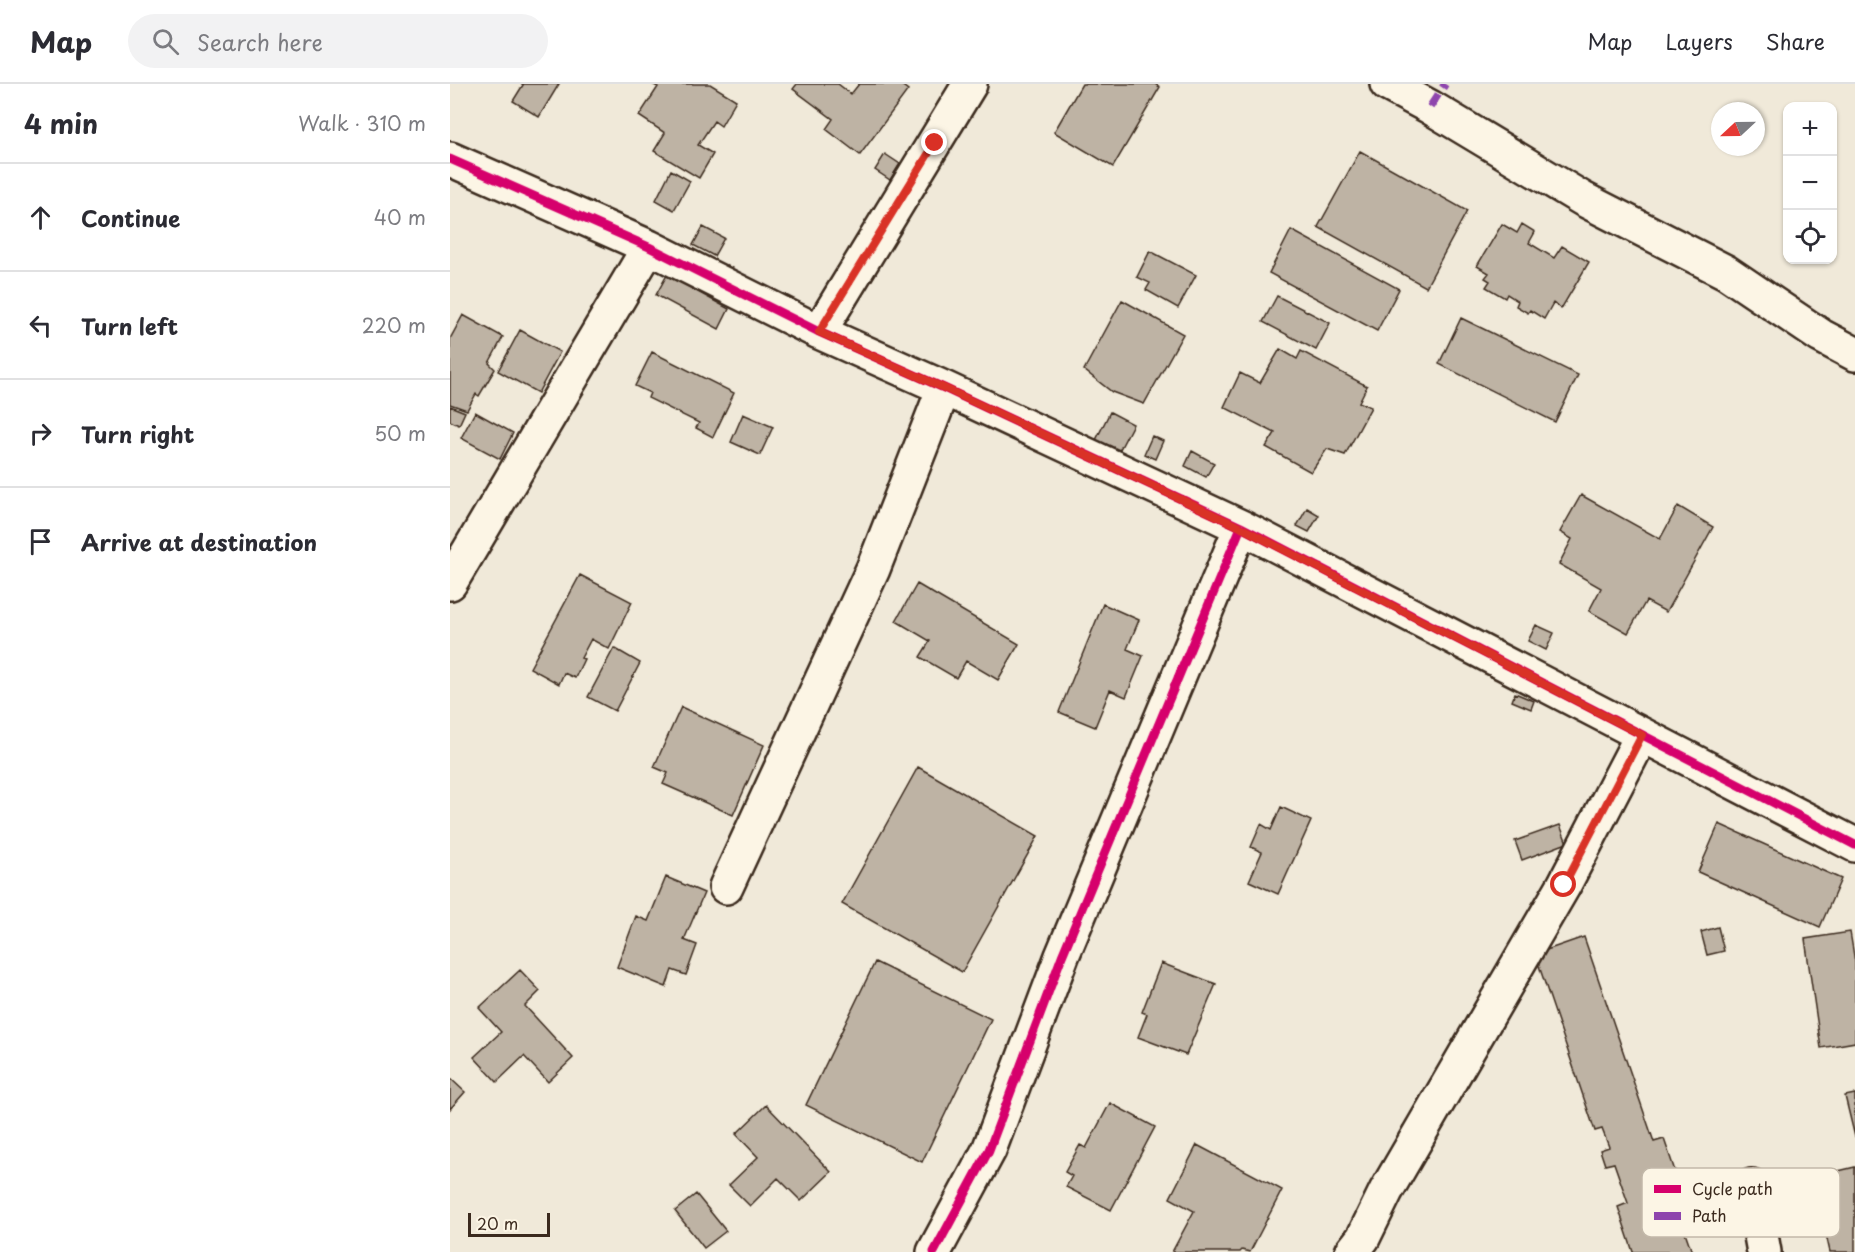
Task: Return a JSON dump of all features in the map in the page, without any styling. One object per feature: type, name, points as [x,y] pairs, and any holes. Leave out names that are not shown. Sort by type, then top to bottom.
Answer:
[{"type":"street","points":[[819,332],[970,84]]},
{"type":"street","points":[[1387,84],[1430,107],[1583,199],[1726,272],[1821,336],[1855,354]]},
{"type":"street","points":[[450,159],[649,248],[819,332],[1240,527],[1855,845]]},
{"type":"street","points":[[450,583],[649,248]]},
{"type":"street","points":[[726,887],[873,569],[944,388]]},
{"type":"street","points":[[934,1252],[988,1150],[1062,956],[1240,527]]},
{"type":"street","points":[[1352,1252],[1363,1238],[1386,1191],[1564,885],[1642,735]]},
{"type":"street","points":[[1761,1237],[1764,1252]]},
{"type":"building","points":[[522,84],[559,84],[539,117],[513,101]]},
{"type":"building","points":[[652,84],[710,84],[736,100],[721,126],[714,121],[698,145],[713,154],[699,178],[654,151],[665,133],[639,116],[658,87]]},
{"type":"building","points":[[797,84],[838,84],[851,94],[859,84],[900,84],[908,90],[860,155],[826,129],[833,119],[793,89]]},
{"type":"building","points":[[1082,84],[1155,84],[1160,87],[1113,167],[1054,132]]},
{"type":"building","points":[[1360,151],[1467,211],[1426,287],[1318,227]]},
{"type":"building","points":[[885,154],[900,164],[890,180],[875,170]]},
{"type":"building","points":[[671,170],[690,181],[674,210],[656,200]]},
{"type":"building","points":[[1502,224],[1517,233],[1522,224],[1535,232],[1529,243],[1554,258],[1562,246],[1589,262],[1561,309],[1553,303],[1544,319],[1530,310],[1528,313],[1516,306],[1518,301],[1507,294],[1505,298],[1486,287],[1490,281],[1485,278],[1489,273],[1477,266]]},
{"type":"building","points":[[703,227],[724,238],[714,256],[693,245]]},
{"type":"building","points":[[1291,230],[1399,289],[1377,331],[1269,273]]},
{"type":"building","points":[[1150,251],[1196,275],[1178,308],[1146,290],[1150,283],[1137,277]]},
{"type":"building","points":[[667,275],[729,309],[719,329],[656,295]]},
{"type":"building","points":[[1277,296],[1330,323],[1316,350],[1263,322]]},
{"type":"building","points":[[1122,300],[1183,334],[1144,404],[1112,392],[1084,370]]},
{"type":"building","points":[[463,315],[503,337],[489,363],[495,369],[479,396],[476,394],[467,410],[450,404],[450,339]]},
{"type":"building","points":[[1461,318],[1578,375],[1555,422],[1439,364]]},
{"type":"building","points":[[520,330],[560,352],[538,393],[498,371]]},
{"type":"building","points":[[1280,349],[1297,359],[1301,351],[1367,386],[1359,402],[1371,407],[1345,455],[1327,449],[1311,472],[1266,447],[1275,433],[1224,407],[1240,373],[1260,383]]},
{"type":"building","points":[[652,352],[734,393],[713,437],[696,428],[699,423],[648,398],[650,393],[635,386]]},
{"type":"building","points":[[450,406],[465,412],[459,425],[450,421]]},
{"type":"building","points":[[475,412],[513,433],[500,459],[461,438]]},
{"type":"building","points":[[1110,412],[1133,424],[1119,451],[1096,440]]},
{"type":"building","points":[[743,414],[773,427],[760,455],[731,442]]},
{"type":"building","points":[[1152,436],[1163,441],[1155,459],[1144,454]]},
{"type":"building","points":[[1192,451],[1214,463],[1206,477],[1185,466]]},
{"type":"building","points":[[1581,495],[1660,539],[1678,506],[1713,527],[1666,612],[1646,601],[1628,633],[1589,611],[1601,588],[1559,564],[1572,539],[1560,532]]},
{"type":"building","points":[[1307,508],[1319,515],[1309,532],[1297,526]]},
{"type":"building","points":[[580,575],[632,602],[609,649],[591,639],[581,658],[584,659],[575,678],[564,673],[559,684],[530,668]]},
{"type":"building","points":[[917,584],[1019,644],[998,680],[966,661],[956,678],[920,657],[930,641],[896,621]]},
{"type":"building","points":[[1103,604],[1139,620],[1127,649],[1143,656],[1126,697],[1110,690],[1095,727],[1059,712]]},
{"type":"building","points":[[1536,625],[1554,633],[1546,650],[1528,641]]},
{"type":"building","points":[[614,648],[640,663],[615,711],[588,697]]},
{"type":"building","points":[[1515,693],[1534,701],[1531,709],[1512,701]]},
{"type":"building","points":[[681,707],[764,745],[733,815],[663,784],[668,773],[654,767]]},
{"type":"building","points":[[918,767],[1038,836],[962,972],[842,904]]},
{"type":"building","points":[[1281,807],[1311,821],[1278,894],[1249,881],[1262,852],[1251,847],[1261,824],[1271,830]]},
{"type":"building","points":[[1719,824],[1841,879],[1820,927],[1698,872]]},
{"type":"building","points":[[1560,825],[1567,843],[1522,860],[1515,841]]},
{"type":"building","points":[[666,877],[704,893],[684,940],[697,945],[686,975],[672,970],[666,987],[617,967],[636,916],[648,921]]},
{"type":"building","points":[[1718,927],[1724,951],[1707,955],[1701,932]]},
{"type":"building","points":[[1850,932],[1855,962],[1855,1042],[1821,1048],[1805,939]]},
{"type":"building","points":[[1584,937],[1654,1142],[1664,1139],[1674,1168],[1642,1168],[1642,1237],[1687,1237],[1692,1252],[1633,1252],[1618,1207],[1628,1203],[1614,1163],[1605,1165],[1600,1150],[1609,1147],[1602,1129],[1595,1131],[1535,954]]},
{"type":"building","points":[[875,962],[991,1019],[922,1162],[806,1105]]},
{"type":"building","points":[[1161,963],[1216,984],[1186,1055],[1138,1037],[1147,1014],[1142,1012]]},
{"type":"building","points":[[520,970],[540,991],[525,1006],[573,1058],[548,1082],[524,1056],[497,1082],[474,1057],[501,1032],[479,1008]]},
{"type":"building","points":[[450,1078],[465,1092],[450,1109]]},
{"type":"building","points":[[1855,1094],[1855,1137],[1845,1096]]},
{"type":"building","points":[[1110,1103],[1155,1127],[1111,1210],[1066,1187],[1072,1176],[1065,1172],[1080,1145],[1086,1148]]},
{"type":"building","points":[[766,1105],[831,1172],[801,1201],[778,1178],[750,1206],[729,1185],[758,1157],[736,1134]]},
{"type":"building","points":[[1197,1145],[1282,1190],[1250,1252],[1242,1250],[1240,1252],[1172,1252],[1194,1211],[1170,1198]]},
{"type":"building","points":[[1855,1167],[1855,1252],[1830,1252],[1827,1237],[1840,1237],[1840,1171]]},
{"type":"building","points":[[696,1194],[726,1231],[704,1248],[675,1211]]},
{"type":"marked path","points":[[1430,107],[1445,84]]},
{"type":"cycle path","points":[[450,159],[649,247],[819,332],[1241,527],[1855,845]]},
{"type":"cycle path","points":[[934,1252],[989,1150],[1062,956],[1241,527]]},
{"type":"route","points":[[935,143],[819,332],[1240,527],[1642,735],[1564,885]]}]
